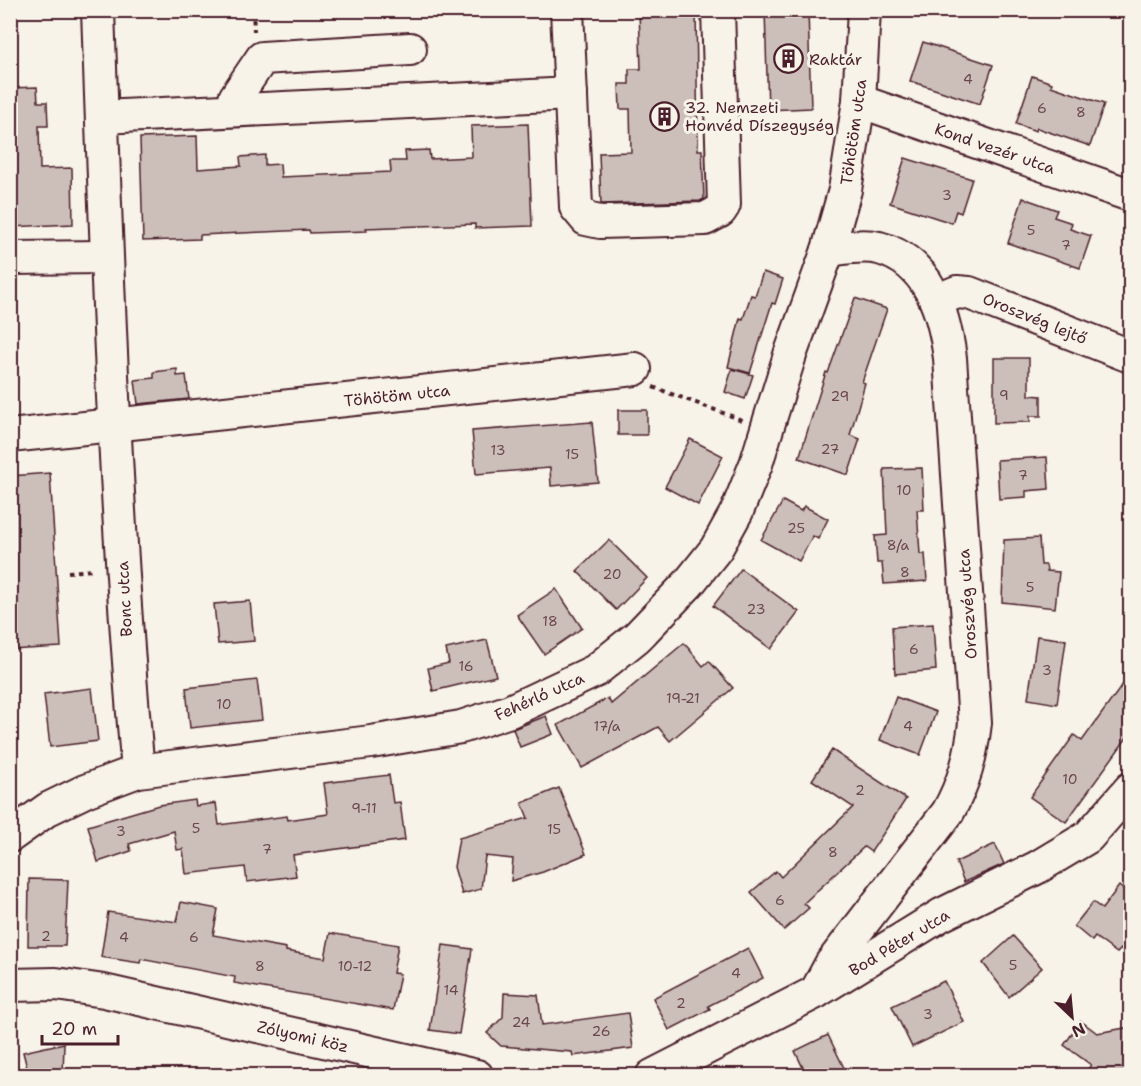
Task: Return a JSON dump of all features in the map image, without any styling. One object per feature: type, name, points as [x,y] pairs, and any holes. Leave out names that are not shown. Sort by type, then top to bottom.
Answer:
[{"type":"street","name":"Bonc utca","points":[[98,10],[105,257],[127,645],[138,771]]},
{"type":"street","points":[[567,10],[576,207],[579,214],[586,219],[600,222],[705,219],[713,217],[724,205],[718,10]]},
{"type":"street","name":"Töhötöm utca","points":[[828,250],[845,190],[859,101],[864,10]]},
{"type":"street","points":[[236,110],[235,98],[262,58],[410,49]]},
{"type":"street","points":[[102,117],[571,94]]},
{"type":"street","name":"Kond vezér utca","points":[[859,101],[1131,195]]},
{"type":"street","name":"Oroszvég utca","points":[[816,992],[831,964],[948,812],[960,790],[970,760],[975,723],[950,358],[938,300],[928,284],[911,266],[880,248],[828,250]]},
{"type":"street","name":"Fehérló utca","points":[[10,836],[57,805],[85,791],[138,771],[371,742],[461,727],[510,711],[595,671],[637,638],[688,584],[716,549],[737,511],[768,430],[790,355],[828,250]]},
{"type":"street","points":[[10,258],[105,257]]},
{"type":"street","name":"Oroszvég lejtő","points":[[938,300],[949,294],[969,293],[1131,356]]},
{"type":"street","name":"Töhötöm utca","points":[[10,436],[635,369]]},
{"type":"street","name":"Bod Péter utca","points":[[652,1076],[816,992],[941,915],[1038,867],[1088,837],[1131,789]]},
{"type":"street","name":"Zólyomi köz","points":[[10,985],[56,984],[104,991],[167,1004],[418,1069],[477,1076]]},
{"type":"path","points":[[635,369],[644,384],[768,430]]},
{"type":"building","name":"32. Nemzeti Honvéd Díszegység","points":[[639,10],[696,10],[698,150],[702,150],[704,199],[700,201],[601,204],[599,153],[631,152],[630,109],[620,109],[619,84],[629,84],[629,69],[641,69]]},
{"type":"building","name":"Raktár","points":[[765,10],[808,10],[811,108],[768,110]]},
{"type":"building","points":[[923,42],[993,65],[980,104],[910,81]]},
{"type":"building","points":[[1032,76],[1052,83],[1051,86],[1104,104],[1090,146],[1037,128],[1036,131],[1016,124]]},
{"type":"building","points":[[37,87],[38,102],[47,102],[48,126],[39,126],[40,169],[72,168],[73,224],[10,227],[10,88]]},
{"type":"building","points":[[528,124],[532,226],[475,228],[475,224],[366,228],[367,231],[310,233],[309,230],[200,235],[200,239],[143,241],[140,138],[197,136],[198,169],[241,166],[240,157],[265,155],[265,165],[280,164],[281,177],[391,172],[390,161],[406,161],[405,151],[429,150],[430,159],[472,157],[471,126]]},
{"type":"building","points":[[905,158],[972,179],[961,213],[956,211],[952,223],[890,203]]},
{"type":"building","points":[[1023,198],[1057,210],[1054,217],[1072,223],[1070,229],[1091,236],[1080,268],[1008,243]]},
{"type":"building","points":[[763,272],[783,279],[775,304],[772,303],[750,373],[728,367],[740,318],[743,319],[751,295],[755,296]]},
{"type":"building","points":[[855,298],[887,309],[862,382],[865,383],[850,435],[860,439],[848,475],[799,458],[826,372],[828,373]]},
{"type":"building","points":[[994,358],[1029,358],[1029,395],[1041,396],[1041,416],[1030,416],[1030,422],[994,423]]},
{"type":"building","points":[[177,369],[177,376],[186,375],[189,399],[138,404],[135,380],[154,378],[154,372]]},
{"type":"building","points":[[732,369],[753,375],[745,399],[725,392]]},
{"type":"building","points":[[618,410],[647,410],[647,435],[618,435]]},
{"type":"building","points":[[592,422],[598,482],[551,486],[550,468],[476,474],[472,431]]},
{"type":"building","points":[[690,439],[723,456],[698,505],[665,487]]},
{"type":"building","points":[[1047,457],[1049,489],[1026,491],[1026,497],[999,499],[997,460]]},
{"type":"building","points":[[922,468],[924,510],[917,510],[920,554],[925,554],[927,581],[884,584],[882,563],[877,563],[875,536],[887,535],[884,469]]},
{"type":"building","points":[[50,473],[61,647],[10,650],[10,476]]},
{"type":"building","points":[[783,501],[801,511],[804,506],[828,519],[818,539],[813,536],[799,561],[761,540]]},
{"type":"building","points":[[1039,538],[1041,565],[1046,565],[1047,571],[1059,572],[1055,608],[1002,602],[1004,540]]},
{"type":"building","points":[[609,540],[647,578],[616,610],[577,571]]},
{"type":"building","points":[[741,569],[799,612],[771,649],[713,606]]},
{"type":"building","points":[[556,589],[582,628],[544,654],[517,615]]},
{"type":"building","points":[[250,601],[254,641],[218,644],[214,604]]},
{"type":"building","points":[[933,624],[936,670],[895,674],[892,627]]},
{"type":"building","points":[[1037,636],[1066,640],[1057,704],[1028,699]]},
{"type":"building","points":[[487,640],[496,676],[433,691],[428,668],[449,663],[446,649]]},
{"type":"building","points":[[684,643],[703,666],[709,661],[733,688],[670,741],[658,727],[582,768],[558,725],[608,698],[611,704]]},
{"type":"building","points":[[1131,673],[1131,732],[1066,822],[1030,797],[1074,735],[1082,741]]},
{"type":"building","points":[[257,680],[262,720],[190,728],[186,688]]},
{"type":"building","points":[[92,688],[98,741],[50,747],[44,694]]},
{"type":"building","points":[[896,697],[936,712],[920,755],[880,740]]},
{"type":"building","points":[[546,716],[553,734],[520,747],[513,729]]},
{"type":"building","points":[[832,750],[906,799],[871,852],[864,847],[804,903],[809,908],[784,930],[751,892],[776,871],[781,877],[853,807],[812,780]]},
{"type":"building","points":[[389,775],[393,803],[400,802],[405,840],[293,855],[296,876],[247,882],[245,867],[186,874],[183,849],[177,850],[174,831],[129,844],[131,851],[98,862],[88,826],[159,805],[195,800],[196,806],[216,803],[219,825],[287,816],[288,820],[328,814],[324,783]]},
{"type":"building","points":[[559,788],[586,854],[543,872],[511,881],[513,859],[485,856],[481,889],[462,894],[454,867],[459,838],[528,818],[522,803]]},
{"type":"building","points":[[995,844],[1004,864],[964,882],[956,862]]},
{"type":"building","points":[[29,879],[68,880],[65,946],[28,946]]},
{"type":"building","points":[[1119,886],[1131,896],[1131,957],[1121,949],[1117,953],[1095,937],[1092,941],[1074,926],[1093,902],[1102,909]]},
{"type":"building","points":[[181,902],[218,909],[213,935],[286,948],[286,951],[325,958],[330,933],[398,945],[393,973],[400,974],[393,1010],[234,983],[235,977],[141,959],[140,963],[101,957],[108,912],[177,922]]},
{"type":"building","points":[[1013,936],[1042,968],[1009,997],[983,963]]},
{"type":"building","points":[[443,945],[472,949],[459,1034],[430,1030]]},
{"type":"building","points":[[748,948],[763,978],[708,1006],[710,1009],[669,1030],[653,998]]},
{"type":"building","points":[[944,981],[964,1022],[912,1047],[892,1006]]},
{"type":"building","points":[[504,993],[538,995],[542,1025],[628,1013],[633,1048],[573,1056],[572,1052],[501,1046],[487,1033],[503,1017]]},
{"type":"building","points":[[1081,1021],[1097,1033],[1131,1027],[1131,1076],[1083,1076],[1091,1065],[1064,1045]]},
{"type":"building","points":[[828,1035],[848,1076],[807,1076],[795,1051]]},
{"type":"building","points":[[64,1043],[63,1076],[29,1076],[23,1052]]},
{"type":"place","name":"Raktár","points":[[788,59]]},
{"type":"place","name":"32. Nemzeti Honvéd Díszegység","points":[[664,116]]}]
